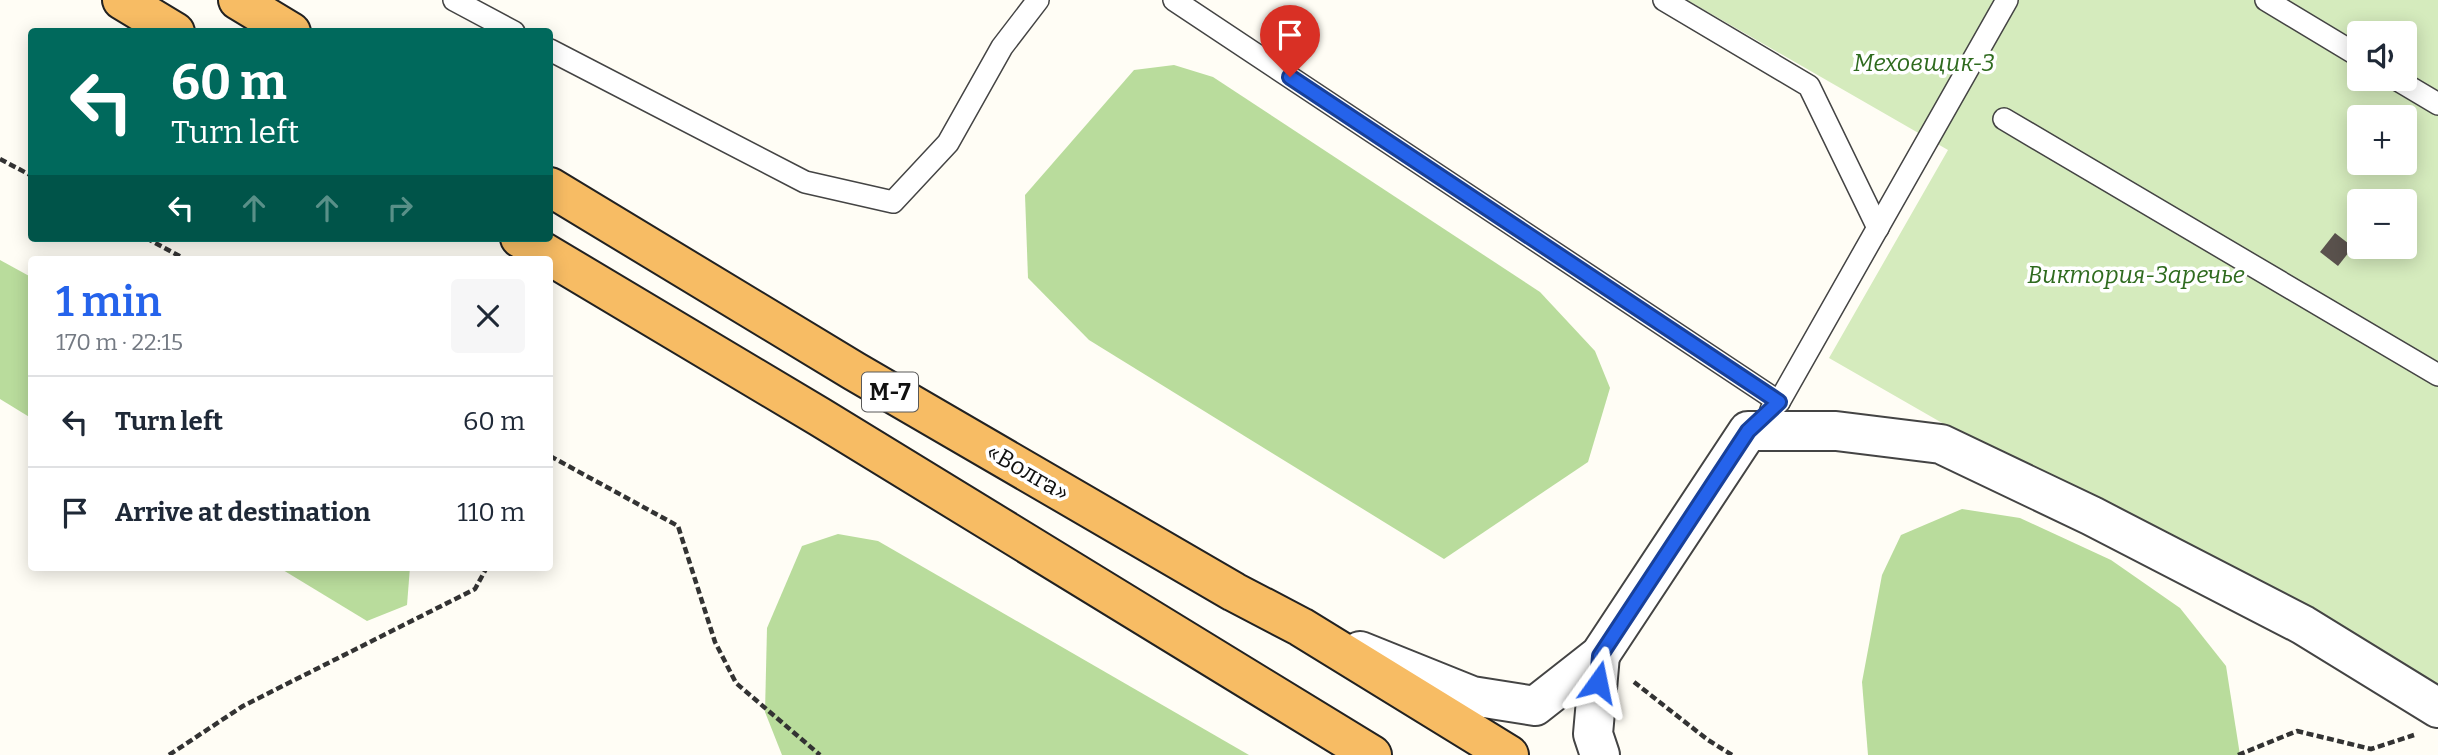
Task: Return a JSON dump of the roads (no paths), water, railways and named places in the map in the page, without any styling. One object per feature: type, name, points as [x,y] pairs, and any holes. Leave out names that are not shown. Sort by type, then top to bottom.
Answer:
[{"type":"highway","points":[[122,0],[168,28]]},
{"type":"highway","points":[[238,0],[284,28]]},
{"type":"highway","name":"«Волга»","points":[[553,189],[854,371],[1234,592],[1301,627],[1509,755]]},
{"type":"highway","name":"М-7","points":[[527,242],[550,256]]},
{"type":"highway","name":"М-7","points":[[553,258],[820,417],[1372,755]]},
{"type":"street","points":[[1301,627],[1472,696],[1535,706],[1600,656],[1748,431],[1836,431],[1941,444],[2092,516],[2303,625],[2431,720]]},
{"type":"street","points":[[1600,656],[1593,734],[1600,755]]},
{"type":"lane","points":[[454,0],[506,28]]},
{"type":"lane","points":[[553,52],[805,182],[893,202],[948,143],[1002,47],[1038,0]]},
{"type":"lane","points":[[1174,0],[1779,402]]},
{"type":"lane","points":[[1664,0],[1809,86],[1878,228]]},
{"type":"lane","points":[[1748,431],[1779,402],[2007,0]]},
{"type":"lane","points":[[2266,0],[2347,49]]},
{"type":"lane","points":[[2416,91],[2438,104]]},
{"type":"lane","points":[[2004,119],[2438,375]]},
{"type":"park label","name":"Меховщик-3","points":[[1924,63]]},
{"type":"park label","name":"Виктория-Заречье","points":[[2136,275]]}]
